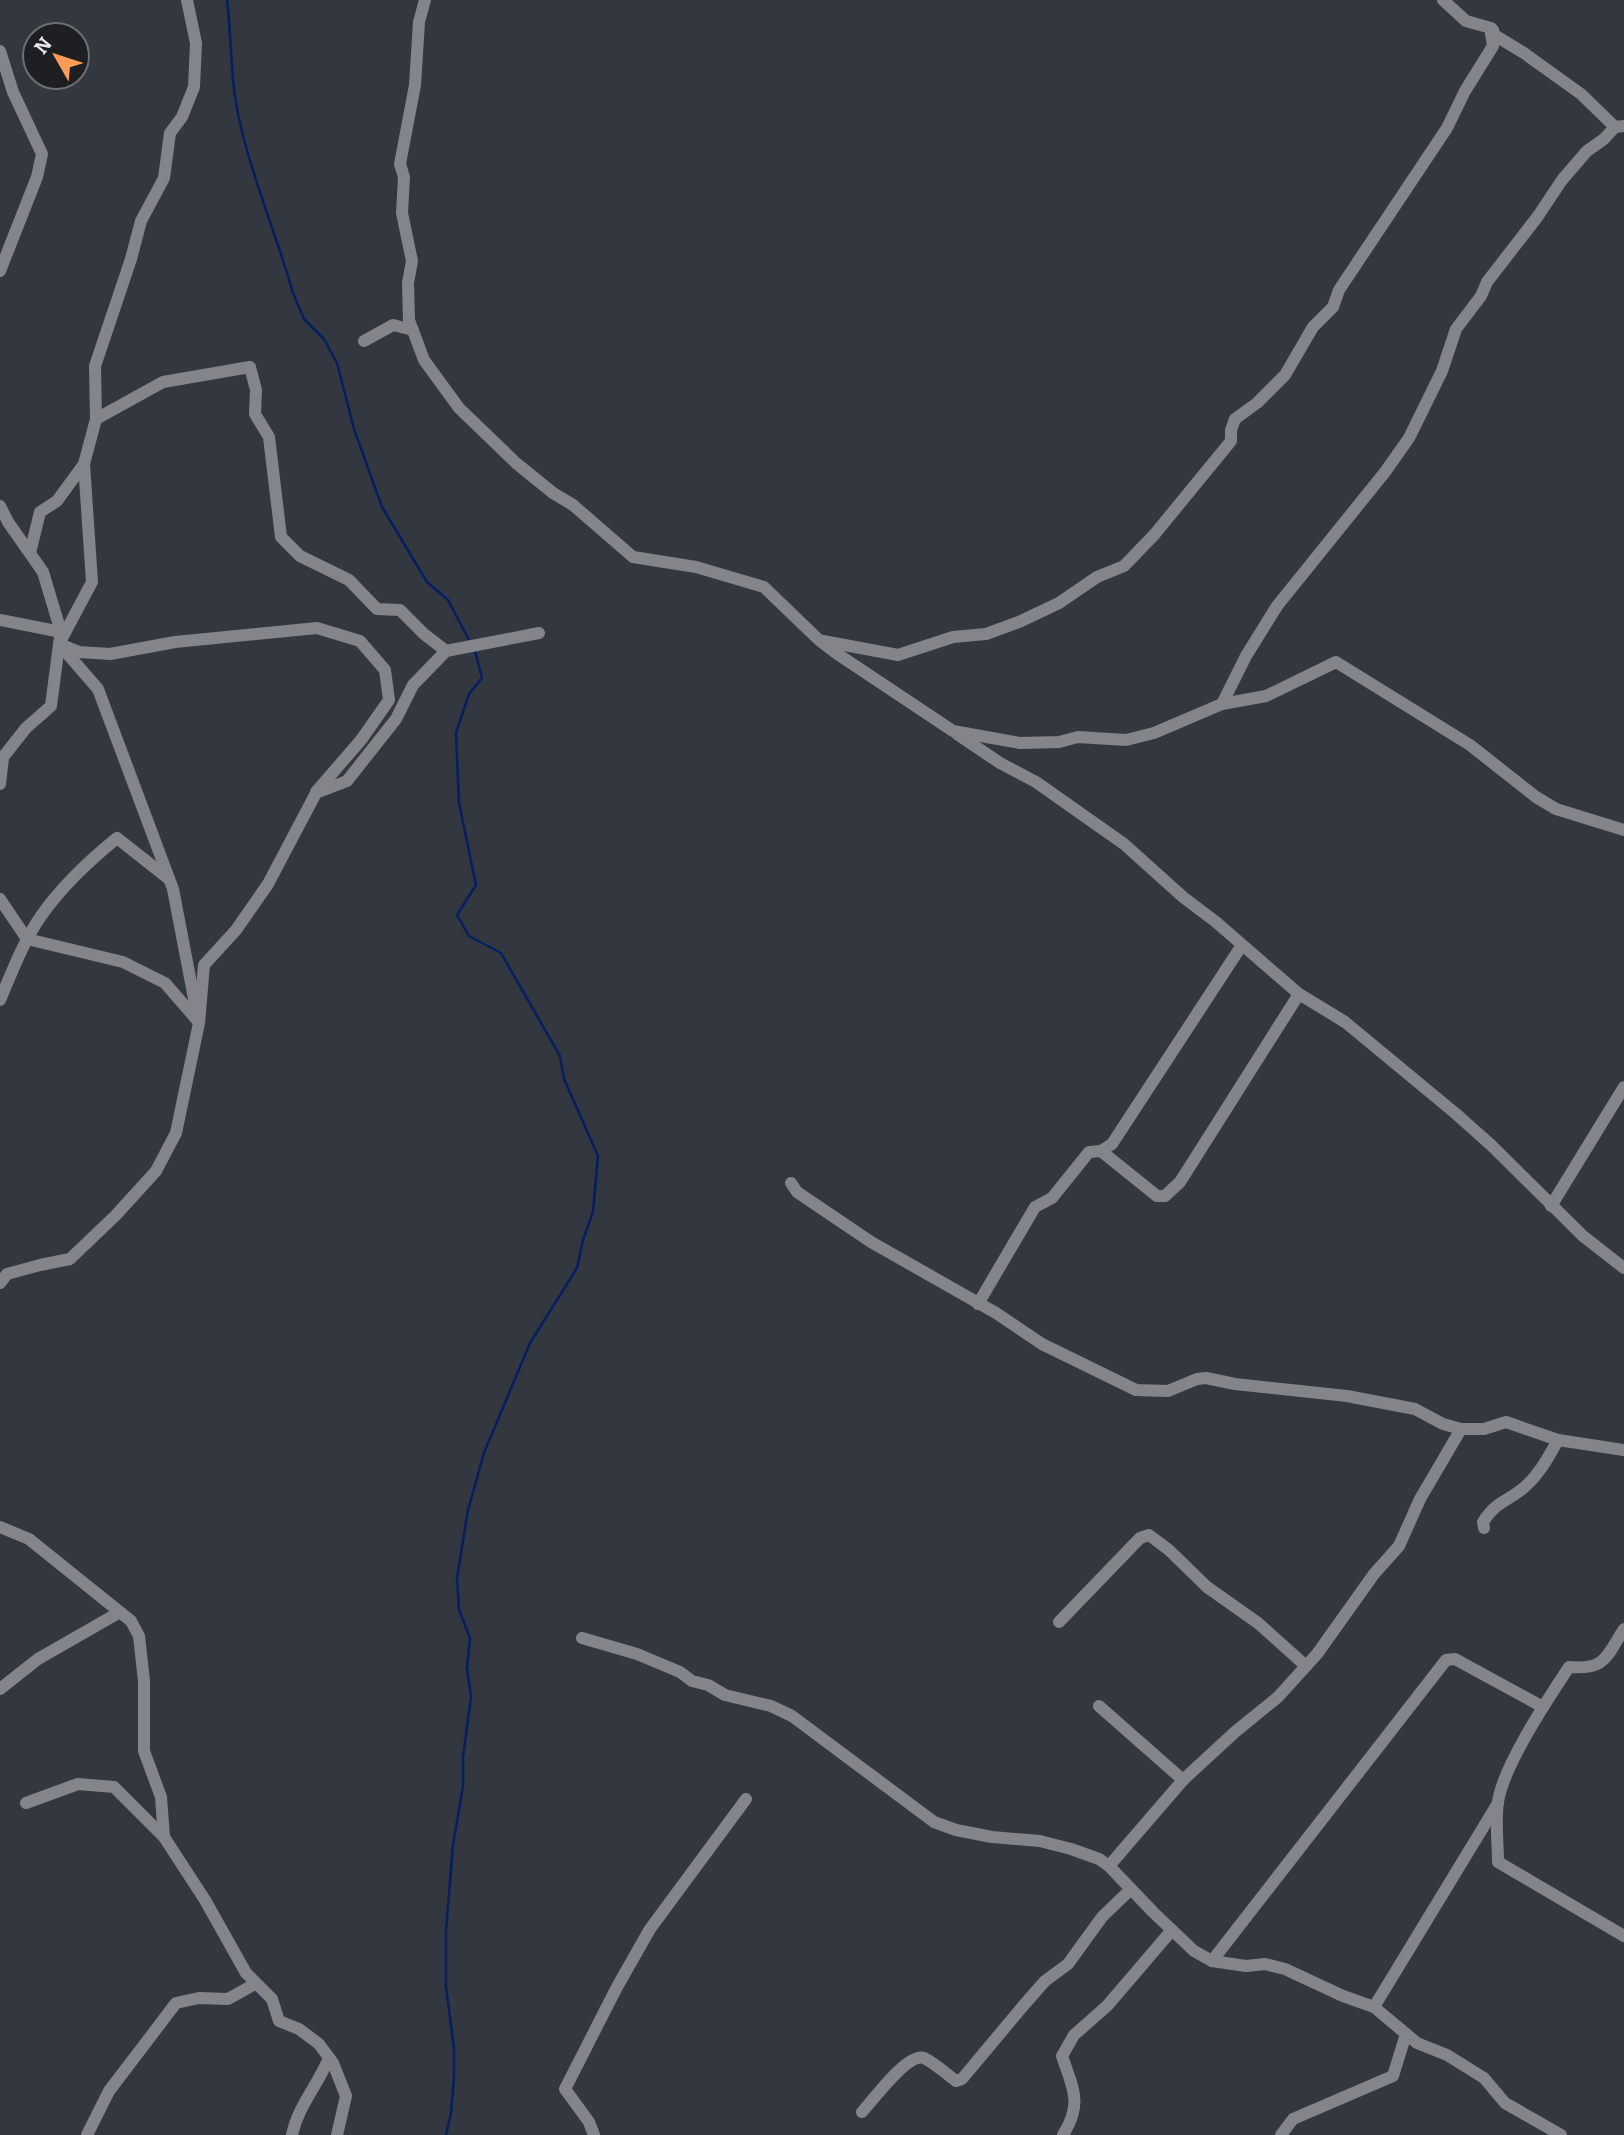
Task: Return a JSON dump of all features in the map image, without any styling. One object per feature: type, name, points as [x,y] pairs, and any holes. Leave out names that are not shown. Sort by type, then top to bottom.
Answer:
[{"type":"street","points":[[60,638],[92,582],[84,464],[96,418],[95,366],[131,260],[141,221],[164,178],[170,133],[182,117],[194,86],[196,43],[187,0]]},
{"type":"street","points":[[425,0],[419,22],[415,85],[400,164],[404,177],[402,213],[412,261],[408,283],[409,320],[424,360],[459,408],[516,463],[553,493],[573,505],[633,557],[696,567],[764,587],[819,640],[1124,844],[1299,994],[1345,1022],[1455,1113],[1583,1236],[1624,1268]]},
{"type":"street","points":[[819,640],[898,655],[953,637],[986,634],[1059,603],[1097,577],[1124,566],[1154,535],[1225,450],[1231,441],[1235,419],[1257,403],[1285,375],[1313,327],[1329,313],[1339,290],[1447,128],[1465,91],[1493,46],[1491,28],[1466,21],[1443,0]]},
{"type":"street","points":[[1222,704],[1246,656],[1277,606],[1385,472],[1409,438],[1442,371],[1456,329],[1481,296],[1487,282],[1562,180],[1587,151],[1619,126],[1581,94],[1491,33]]},
{"type":"street","points":[[0,51],[13,92],[42,154],[37,177],[0,271]]},
{"type":"street","points":[[364,341],[393,325],[413,330]]},
{"type":"street","points":[[96,418],[163,382],[250,367],[256,390],[255,414],[269,437],[281,537],[300,556],[349,580],[377,609],[400,610],[446,651]]},
{"type":"street","points":[[30,553],[40,512],[57,501],[84,464]]},
{"type":"street","points":[[0,506],[43,572],[60,638],[51,706],[26,729],[1,760],[0,784]]},
{"type":"street","points":[[0,620],[60,638],[79,652],[110,654],[175,642],[317,628],[360,641],[385,670],[389,700],[361,740],[316,793],[268,884],[236,930],[204,965],[199,1023],[176,1133],[156,1171],[117,1215],[70,1259],[8,1274],[0,1283]]},
{"type":"street","points":[[316,793],[347,781],[396,719],[413,684],[446,651],[539,634]]},
{"type":"street","points":[[60,638],[98,689],[169,879],[199,1023]]},
{"type":"street","points":[[953,731],[1020,743],[1077,737],[1126,740],[1154,733],[1222,704],[1266,696],[1336,662],[1470,745],[1536,797],[1556,809],[1624,830]]},
{"type":"street","points":[[0,1000],[27,939],[41,915],[93,857],[117,838],[169,879]]},
{"type":"street","points":[[0,899],[27,939],[123,962],[165,983],[199,1023]]},
{"type":"street","points":[[978,1304],[1035,1207],[1052,1198],[1089,1152],[1101,1151],[1112,1144],[1242,945]]},
{"type":"street","points":[[1101,1151],[1157,1196],[1166,1196],[1180,1182],[1299,994]]},
{"type":"street","points":[[1551,1206],[1624,1087]]},
{"type":"street","points":[[791,1183],[797,1192],[871,1242],[1018,1326],[1042,1344],[1136,1390],[1168,1391],[1196,1379],[1206,1378],[1235,1384],[1347,1396],[1415,1409],[1443,1424],[1461,1429],[1484,1429],[1506,1422],[1558,1440],[1624,1450]]},
{"type":"street","points":[[1109,1866],[1183,1780],[1235,1732],[1279,1697],[1306,1667],[1374,1574],[1399,1546],[1420,1499],[1461,1429]]},
{"type":"street","points":[[1484,1528],[1483,1522],[1492,1508],[1536,1477],[1558,1440]]},
{"type":"street","points":[[0,1527],[29,1539],[131,1621],[139,1636],[144,1681],[144,1751],[161,1797],[164,1837]]},
{"type":"street","points":[[1059,1622],[1140,1538],[1149,1535],[1207,1587],[1258,1623],[1306,1667]]},
{"type":"street","points":[[0,1689],[38,1659],[120,1612]]},
{"type":"street","points":[[1374,2007],[1498,1802],[1505,1778],[1543,1707],[1569,1668],[1587,1669],[1602,1664],[1624,1629]]},
{"type":"street","points":[[582,1639],[637,1654],[725,1695],[771,1706],[792,1716],[934,1822],[956,1830],[992,1837],[1040,1840],[1071,1849],[1109,1866],[1194,1951],[1212,1961],[1246,1966],[1265,1964],[1285,1969],[1374,2007],[1417,2043],[1447,2055],[1484,2078],[1505,2103],[1561,2135]]},
{"type":"street","points":[[1212,1961],[1446,1660],[1455,1659],[1543,1707]]},
{"type":"street","points":[[1099,1706],[1183,1780]]},
{"type":"street","points":[[26,1803],[78,1784],[114,1787],[164,1837],[205,1900],[246,1973],[272,1999],[279,2021],[299,2029],[319,2044],[329,2058],[346,2096],[337,2135]]},
{"type":"street","points":[[594,2135],[589,2122],[565,2089],[650,1929],[746,1799]]},
{"type":"street","points":[[1498,1802],[1498,1862],[1624,1936]]},
{"type":"street","points":[[862,2112],[905,2064],[916,2057],[923,2058],[956,2081],[962,2079],[1045,1981],[1068,1964],[1102,1917],[1131,1889]]},
{"type":"street","points":[[1063,2135],[1072,2122],[1076,2103],[1062,2056],[1074,2035],[1107,2006],[1172,1930]]},
{"type":"street","points":[[88,2135],[109,2091],[176,2003],[199,1998],[228,1999],[255,1984]]},
{"type":"street","points":[[1281,2135],[1293,2119],[1393,2076],[1406,2034]]},
{"type":"street","points":[[292,2135],[296,2117],[322,2075],[329,2058]]},
{"type":"waterway","points":[[227,0],[233,77],[240,123],[293,293],[304,319],[324,339],[337,363],[354,429],[382,507],[427,582],[448,600],[470,642]]},
{"type":"waterway","points":[[446,2135],[454,2077],[454,2049],[446,1987],[446,1931],[453,1845],[463,1786],[463,1757],[471,1697],[467,1668],[470,1638],[459,1610],[457,1578],[468,1510],[484,1453],[530,1343],[577,1268],[593,1212],[598,1156],[564,1079],[560,1056],[501,953],[469,936],[457,915],[476,885],[459,803],[456,733],[469,694],[482,678],[475,651]]}]
